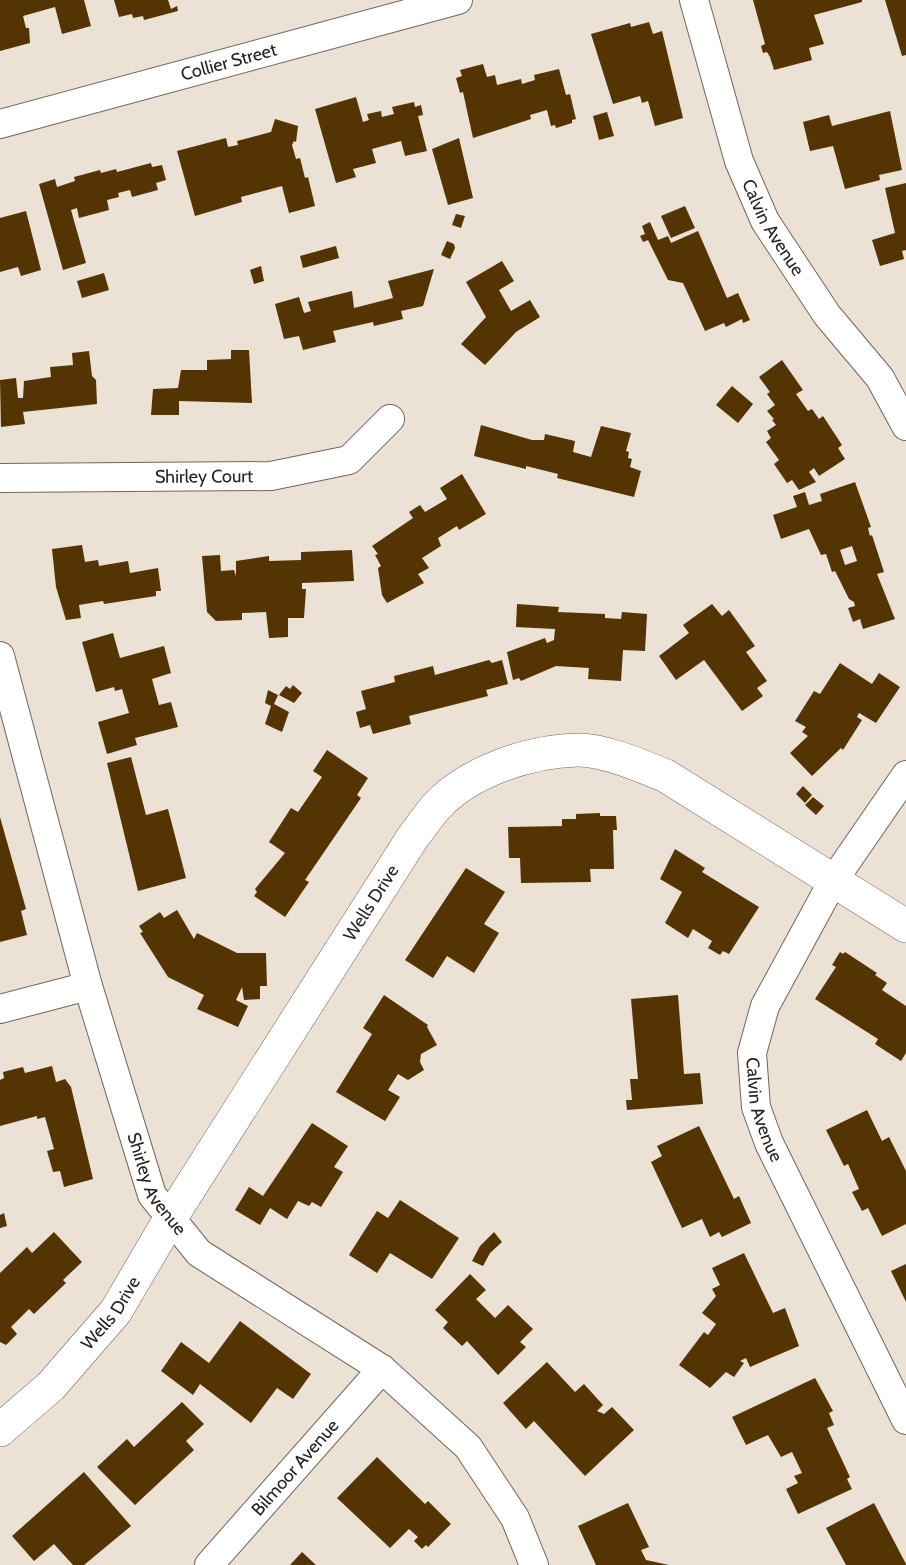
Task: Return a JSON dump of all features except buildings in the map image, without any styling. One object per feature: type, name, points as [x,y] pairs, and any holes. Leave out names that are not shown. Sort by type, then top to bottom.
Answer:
[{"type":"main road","name":"Wells Drive","points":[[0,1430],[51,1386],[116,1311],[170,1219],[413,837],[437,806],[466,784],[498,767],[541,754],[580,750],[638,764],[666,777],[906,926]]},
{"type":"street","name":"Collier Street","points":[[0,124],[458,0]]},
{"type":"street","name":"Calvin Avenue","points":[[694,0],[739,161],[765,221],[827,315],[880,378],[906,426]]},
{"type":"street","name":"Shirley Court","points":[[0,478],[271,476],[349,460],[390,419]]},
{"type":"street","name":"Shirley Avenue","points":[[0,657],[88,986],[152,1195],[199,1253],[382,1369],[468,1447],[515,1518],[534,1565]]},
{"type":"street","name":"Calvin Avenue","points":[[906,775],[832,881],[765,1006],[752,1053],[756,1107],[769,1143],[906,1420]]},
{"type":"street","points":[[0,1009],[88,986]]},
{"type":"street","name":"Bilmoor Avenue","points":[[209,1565],[382,1369]]}]
